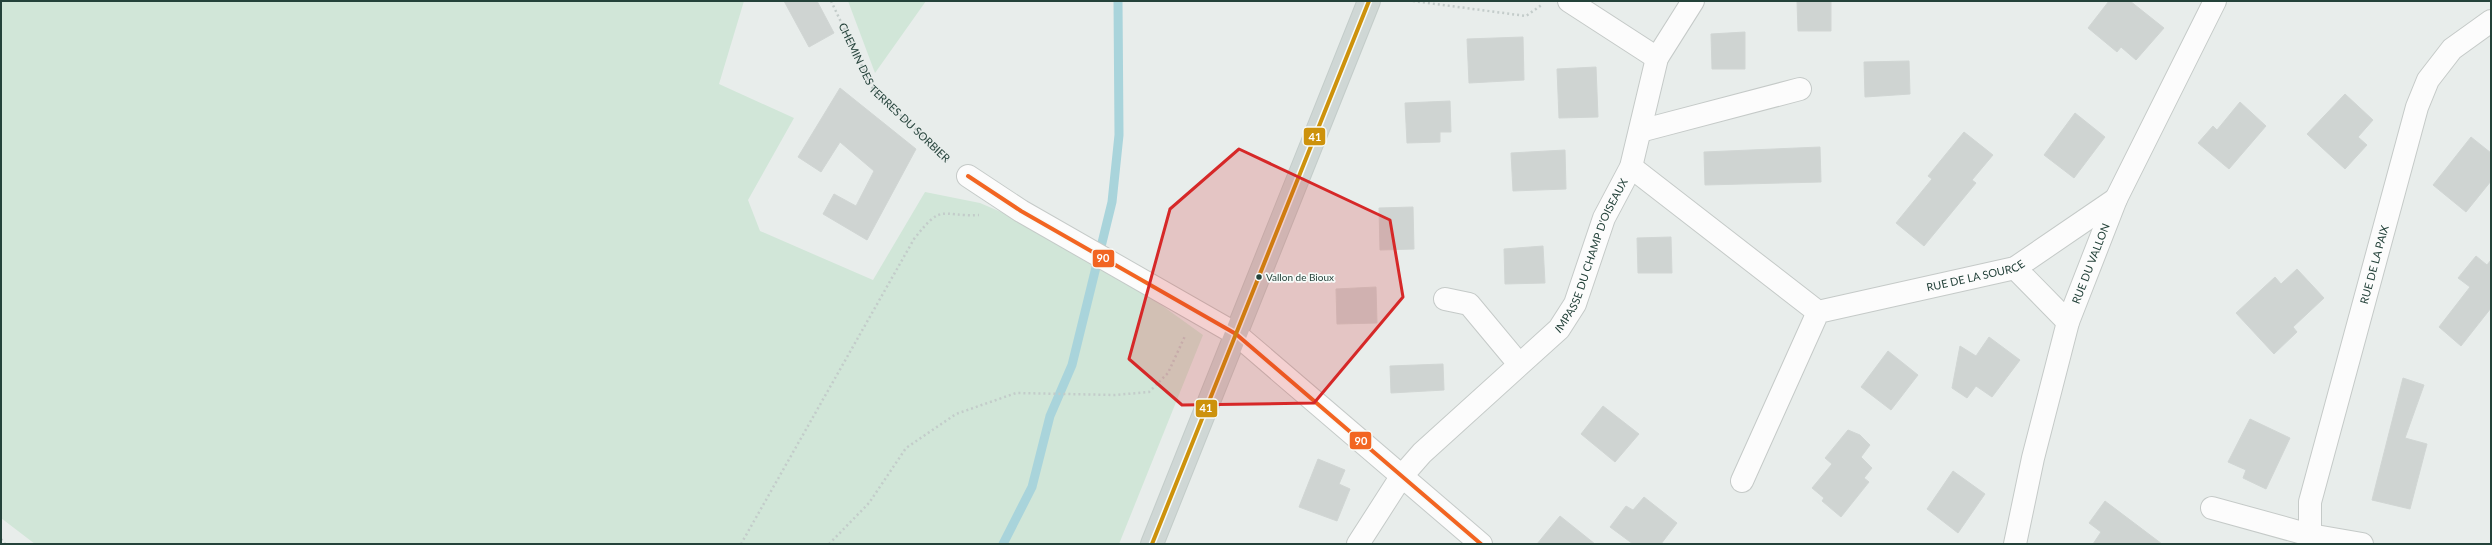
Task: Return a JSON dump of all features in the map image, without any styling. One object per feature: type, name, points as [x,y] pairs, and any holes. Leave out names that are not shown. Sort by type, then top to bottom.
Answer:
[{"type":"main road","points":[[1152,544],[1369,1]]},
{"type":"street","points":[[1568,1],[1657,58]]},
{"type":"street","name":"IMPASSE DU CHAMP D'OISEAUX","points":[[1358,544],[1401,477],[1422,453],[1519,364],[1559,330],[1575,304],[1604,218],[1631,167],[1657,58],[1693,1]]},
{"type":"street","name":"RUE DU VALLON","points":[[2015,544],[2033,458],[2068,322],[2116,199],[2215,1]]},
{"type":"street","name":"RUE DE LA PAIX","points":[[2310,535],[2310,502],[2417,107],[2428,80],[2452,49],[2491,21]]},
{"type":"street","points":[[1640,131],[1800,90]]},
{"type":"street","points":[[1631,167],[1818,312],[1742,481]]},
{"type":"street","points":[[968,176],[1021,211],[1236,334],[1481,544]]},
{"type":"street","name":"RUE DE LA SOURCE","points":[[1818,312],[2015,268],[2116,199]]},
{"type":"street","points":[[2015,268],[2068,322]]},
{"type":"street","points":[[1446,299],[1469,304],[1519,364]]},
{"type":"street","points":[[2212,508],[2310,535],[2362,544]]},
{"type":"path","name":"CHEMIN DES TERRES DU SORBIER","points":[[832,1],[873,89],[934,148],[968,176]]},
{"type":"path","points":[[1413,1],[1526,16],[1547,1]]},
{"type":"path","points":[[740,544],[914,239],[930,218],[942,212],[965,216],[1021,211]]},
{"type":"path","points":[[829,544],[868,503],[906,448],[956,414],[1016,393],[1053,392],[1115,395],[1149,392],[1168,373],[1197,311]]},
{"type":"path","points":[[1,539],[5,544]]},
{"type":"highlighted area","points":[[1239,149],[1390,220],[1403,297],[1314,403],[1182,405],[1129,359],[1170,209]]},
{"type":"green space","points":[[1,1],[744,1],[719,84],[794,118],[748,200],[760,231],[873,280],[925,192],[980,203],[1029,224],[1139,289],[1203,335],[1119,544],[35,544],[1,518]]},
{"type":"green space","points":[[848,1],[926,1],[875,73]]},
{"type":"building","points":[[784,1],[817,1],[834,33],[809,47]]},
{"type":"building","points":[[1797,1],[1831,1],[1831,31],[1798,31]]},
{"type":"building","points":[[2109,1],[2130,1],[2164,28],[2136,60],[2121,47],[2117,52],[2088,28]]},
{"type":"building","points":[[1745,32],[1745,69],[1712,69],[1711,34]]},
{"type":"building","points":[[1523,37],[1524,80],[1469,83],[1467,39]]},
{"type":"building","points":[[1909,61],[1910,94],[1865,97],[1864,62]]},
{"type":"building","points":[[1596,67],[1598,117],[1559,118],[1557,69]]},
{"type":"building","points":[[840,88],[916,149],[867,240],[823,214],[834,194],[856,206],[874,171],[840,142],[821,172],[798,157]]},
{"type":"building","points":[[2345,94],[2373,120],[2358,137],[2367,145],[2345,169],[2307,134]]},
{"type":"building","points":[[1450,101],[1451,132],[1440,132],[1440,142],[1407,143],[1405,103]]},
{"type":"building","points":[[2240,102],[2266,126],[2229,169],[2198,143],[2213,126],[2217,130]]},
{"type":"building","points":[[2075,113],[2105,137],[2074,178],[2044,155]]},
{"type":"building","points":[[1964,132],[1993,155],[1972,180],[1976,183],[1924,246],[1896,223],[1932,179],[1928,176]]},
{"type":"building","points":[[2471,137],[2491,153],[2491,181],[2466,212],[2433,185]]},
{"type":"building","points":[[1820,147],[1821,182],[1705,185],[1704,152]]},
{"type":"building","points":[[1565,150],[1566,189],[1513,191],[1511,153]]},
{"type":"building","points":[[1413,207],[1414,249],[1380,250],[1379,208]]},
{"type":"building","points":[[1671,237],[1672,273],[1638,273],[1637,238]]},
{"type":"building","points":[[1543,246],[1545,283],[1505,284],[1504,249]]},
{"type":"building","points":[[2476,256],[2487,265],[2491,260],[2491,308],[2461,346],[2439,327],[2470,287],[2458,278]]},
{"type":"building","points":[[2297,269],[2324,298],[2293,327],[2297,332],[2274,354],[2236,313],[2275,277],[2281,284]]},
{"type":"building","points":[[1376,287],[1377,323],[1337,324],[1336,289]]},
{"type":"building","points":[[1989,337],[2020,360],[1992,397],[1976,386],[1967,398],[1952,388],[1960,346],[1976,356]]},
{"type":"building","points":[[1888,351],[1918,375],[1891,410],[1861,387]]},
{"type":"building","points":[[1443,364],[1444,390],[1391,393],[1390,366]]},
{"type":"building","points":[[2403,378],[2424,385],[2405,438],[2427,444],[2410,509],[2372,500]]},
{"type":"building","points":[[1603,406],[1639,434],[1615,462],[1581,434]]},
{"type":"building","points":[[2250,419],[2290,438],[2266,489],[2243,478],[2246,470],[2228,462]]},
{"type":"building","points":[[1848,430],[1860,435],[1870,445],[1861,457],[1872,468],[1864,478],[1869,482],[1841,517],[1822,501],[1824,498],[1812,488],[1832,464],[1825,458]]},
{"type":"building","points":[[1318,459],[1345,470],[1339,484],[1350,489],[1337,521],[1299,507]]},
{"type":"building","points":[[1953,471],[1985,494],[1958,533],[1927,509]]},
{"type":"building","points":[[1644,497],[1677,523],[1661,544],[1633,544],[1610,527],[1626,506],[1633,510]]},
{"type":"building","points":[[2105,501],[2162,544],[2093,544],[2101,532],[2089,523]]},
{"type":"building","points":[[1560,516],[1595,544],[1537,544]]},
{"type":"waterway","points":[[1003,544],[1032,487],[1050,416],[1072,365],[1112,202],[1119,135],[1118,1]]},
{"type":"transit line","name":"41","points":[[1152,544],[1369,1]]},
{"type":"transit line","name":"90","points":[[968,176],[1021,211],[1236,334],[1481,544]]},
{"type":"place","name":"Vallon de Bioux","points":[[1259,277]]}]
